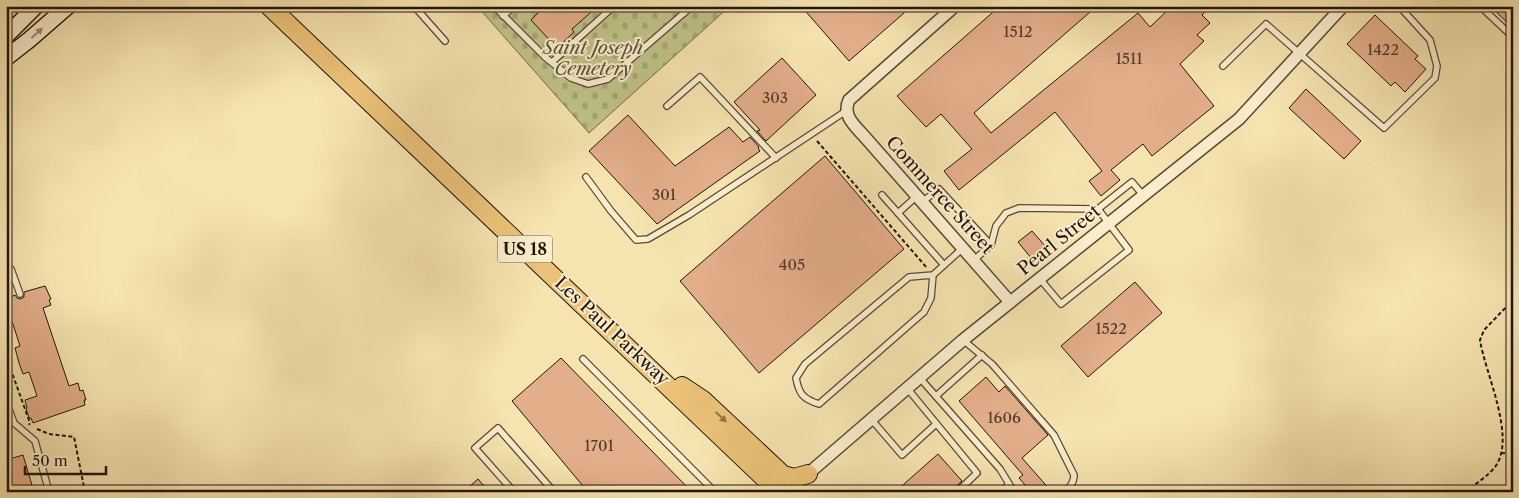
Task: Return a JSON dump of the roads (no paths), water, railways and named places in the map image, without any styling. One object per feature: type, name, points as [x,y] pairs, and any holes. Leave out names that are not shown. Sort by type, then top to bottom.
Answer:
[{"type":"main road","points":[[6,36],[36,6]]},
{"type":"main road","points":[[6,58],[68,6]]},
{"type":"main road","name":"Les Paul Parkway","points":[[269,6],[780,492]]},
{"type":"main road","points":[[640,358],[703,400],[783,475],[794,478],[808,474]]},
{"type":"street","points":[[846,111],[848,100],[955,6]]},
{"type":"street","name":"Pearl Street","points":[[787,492],[963,340],[1238,119],[1343,6]]},
{"type":"street","name":"Commerce Street","points":[[846,111],[848,118],[1010,302]]},
{"type":"lane","points":[[414,6],[446,41]]},
{"type":"lane","points":[[494,6],[571,78],[588,84],[608,79],[692,6]]},
{"type":"lane","points":[[503,16],[514,6]]},
{"type":"lane","points":[[552,62],[614,6]]},
{"type":"lane","points":[[678,6],[684,13]]},
{"type":"lane","points":[[1223,66],[1266,24],[1384,128],[1434,78],[1438,66],[1430,40],[1399,6]]},
{"type":"lane","points":[[1480,6],[1513,36]]},
{"type":"lane","points":[[668,106],[700,77],[776,158]]},
{"type":"lane","points":[[586,177],[636,240],[648,239],[689,216],[846,111]]},
{"type":"lane","points":[[974,260],[991,245],[996,226],[1006,213],[1019,208],[1098,209],[1132,182],[1143,195]]},
{"type":"lane","points":[[898,213],[939,189],[991,245]]},
{"type":"lane","points":[[882,195],[944,265]]},
{"type":"lane","points":[[1040,279],[1061,304],[1129,250],[1098,209]]},
{"type":"lane","points":[[933,275],[931,298],[924,312],[819,404],[808,400],[798,391],[796,378],[805,364],[909,277],[933,275],[963,248]]},
{"type":"lane","points":[[6,267],[11,269],[20,294]]},
{"type":"lane","points":[[963,340],[992,364],[1054,435],[1074,474],[1071,486],[1064,492]]},
{"type":"lane","points":[[936,396],[982,356]]},
{"type":"lane","points":[[583,360],[715,492]]},
{"type":"lane","points":[[919,377],[1000,469],[1014,492]]},
{"type":"lane","points":[[907,388],[977,473],[956,492]]},
{"type":"lane","points":[[6,401],[14,423],[35,441],[49,492]]},
{"type":"lane","points":[[871,420],[902,455],[936,424]]},
{"type":"lane","points":[[514,492],[475,448],[498,428],[554,492]]},
{"type":"lane","points":[[1001,492],[1009,484]]},
{"type":"park label","name":"Saint Joseph Cemetery","points":[[593,58]]}]
